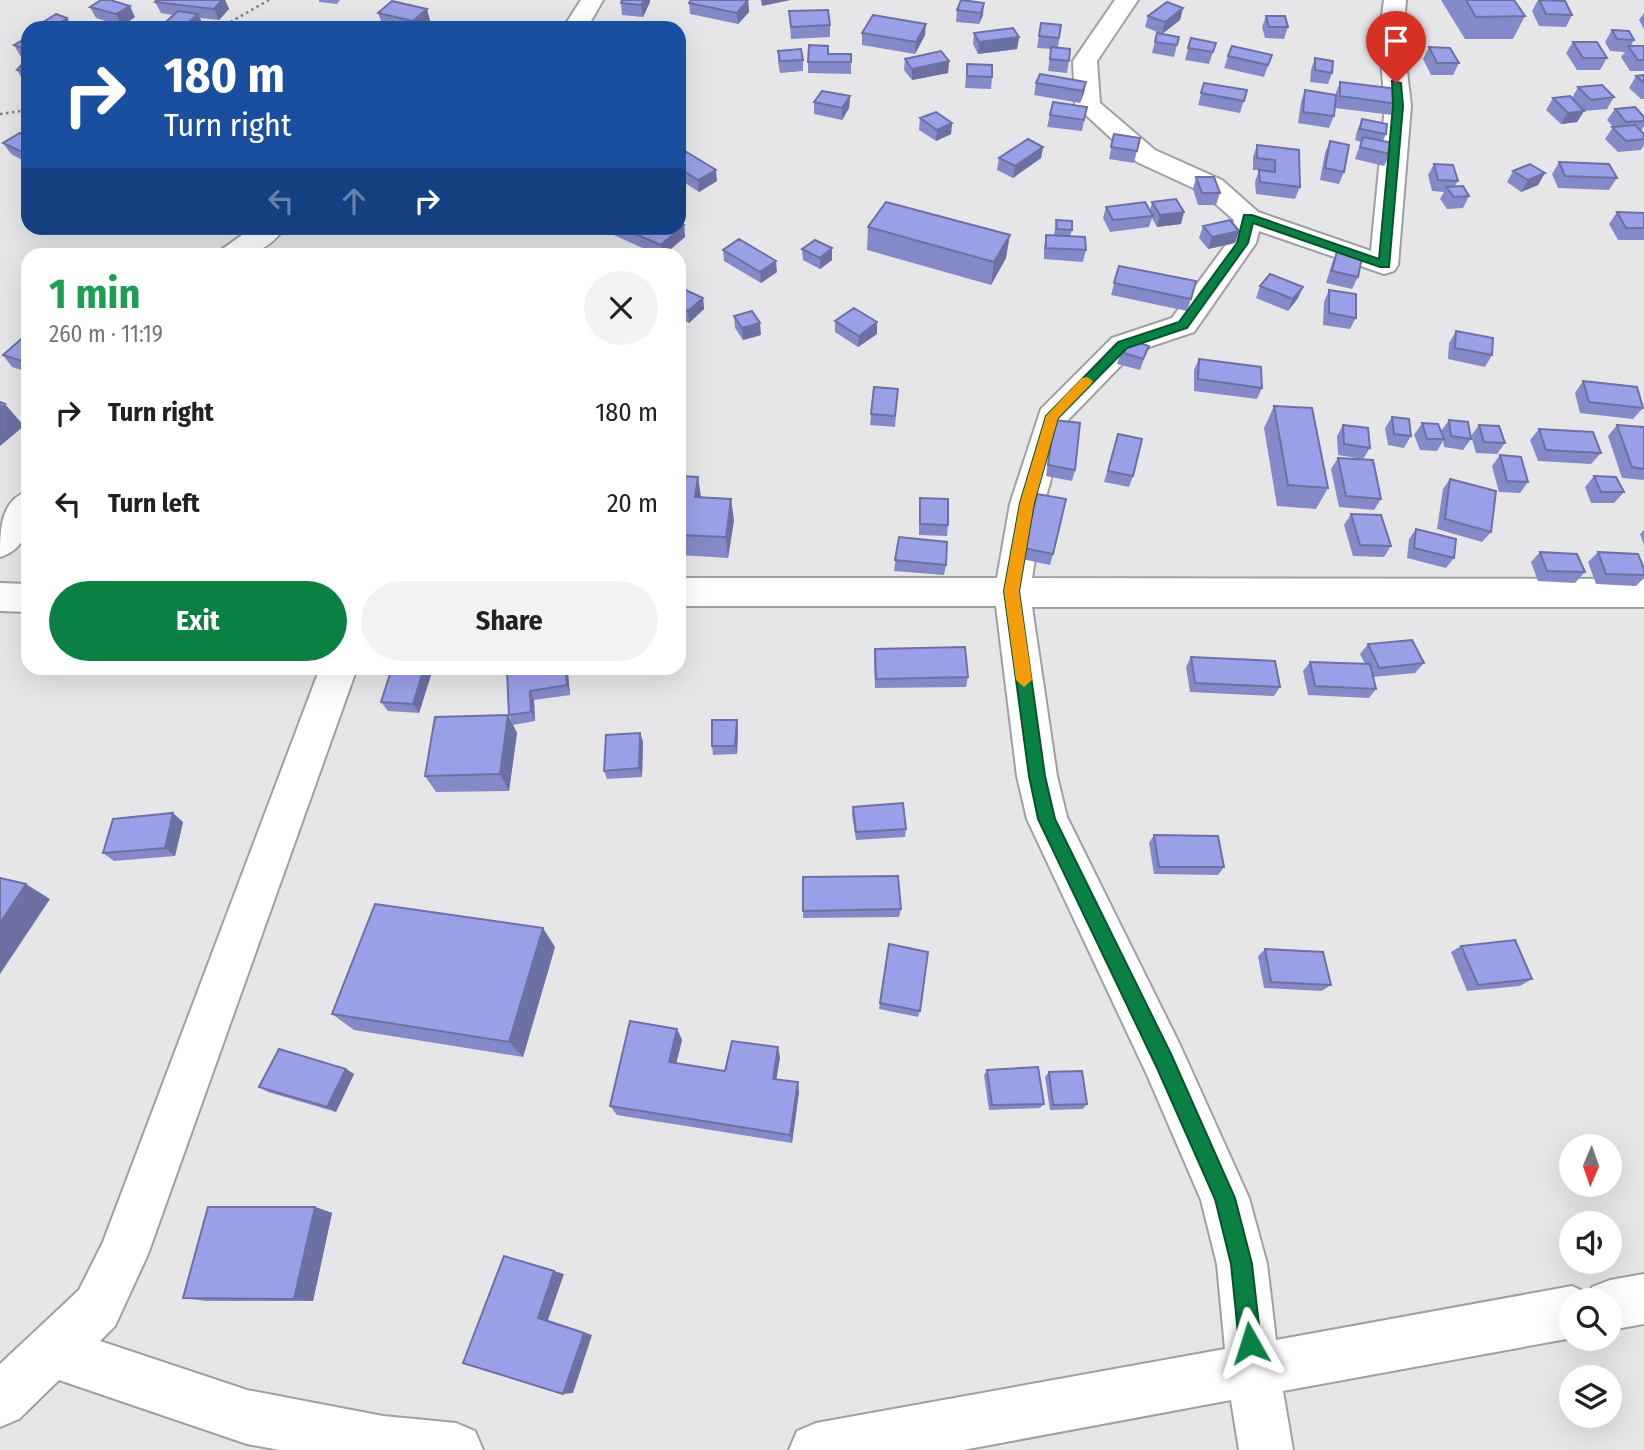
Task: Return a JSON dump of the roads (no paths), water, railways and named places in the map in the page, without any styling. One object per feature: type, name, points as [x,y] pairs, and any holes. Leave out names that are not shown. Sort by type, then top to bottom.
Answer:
[{"type":"street","points":[[579,21],[592,0]]},
{"type":"street","points":[[1127,0],[1105,28],[1085,61],[1088,105],[1146,156],[1212,186],[1248,218],[1384,265],[1398,106],[1391,37],[1395,0]]},
{"type":"street","points":[[1248,218],[1242,243],[1183,325],[1123,345],[1052,416],[1027,503],[1012,591],[1037,776],[1046,819],[1164,1061],[1225,1198],[1242,1264],[1253,1370],[1266,1450]]},
{"type":"street","points":[[242,248],[260,235]]},
{"type":"street","points":[[0,544],[21,514]]},
{"type":"street","points":[[686,592],[1644,593]]},
{"type":"street","points":[[0,597],[21,598]]},
{"type":"street","points":[[0,1400],[97,1308],[123,1254],[336,675]]},
{"type":"street","points":[[1622,1303],[1644,1299]]},
{"type":"street","points":[[807,1450],[1559,1314]]},
{"type":"street","points":[[52,1352],[247,1417],[383,1443],[456,1450]]}]
